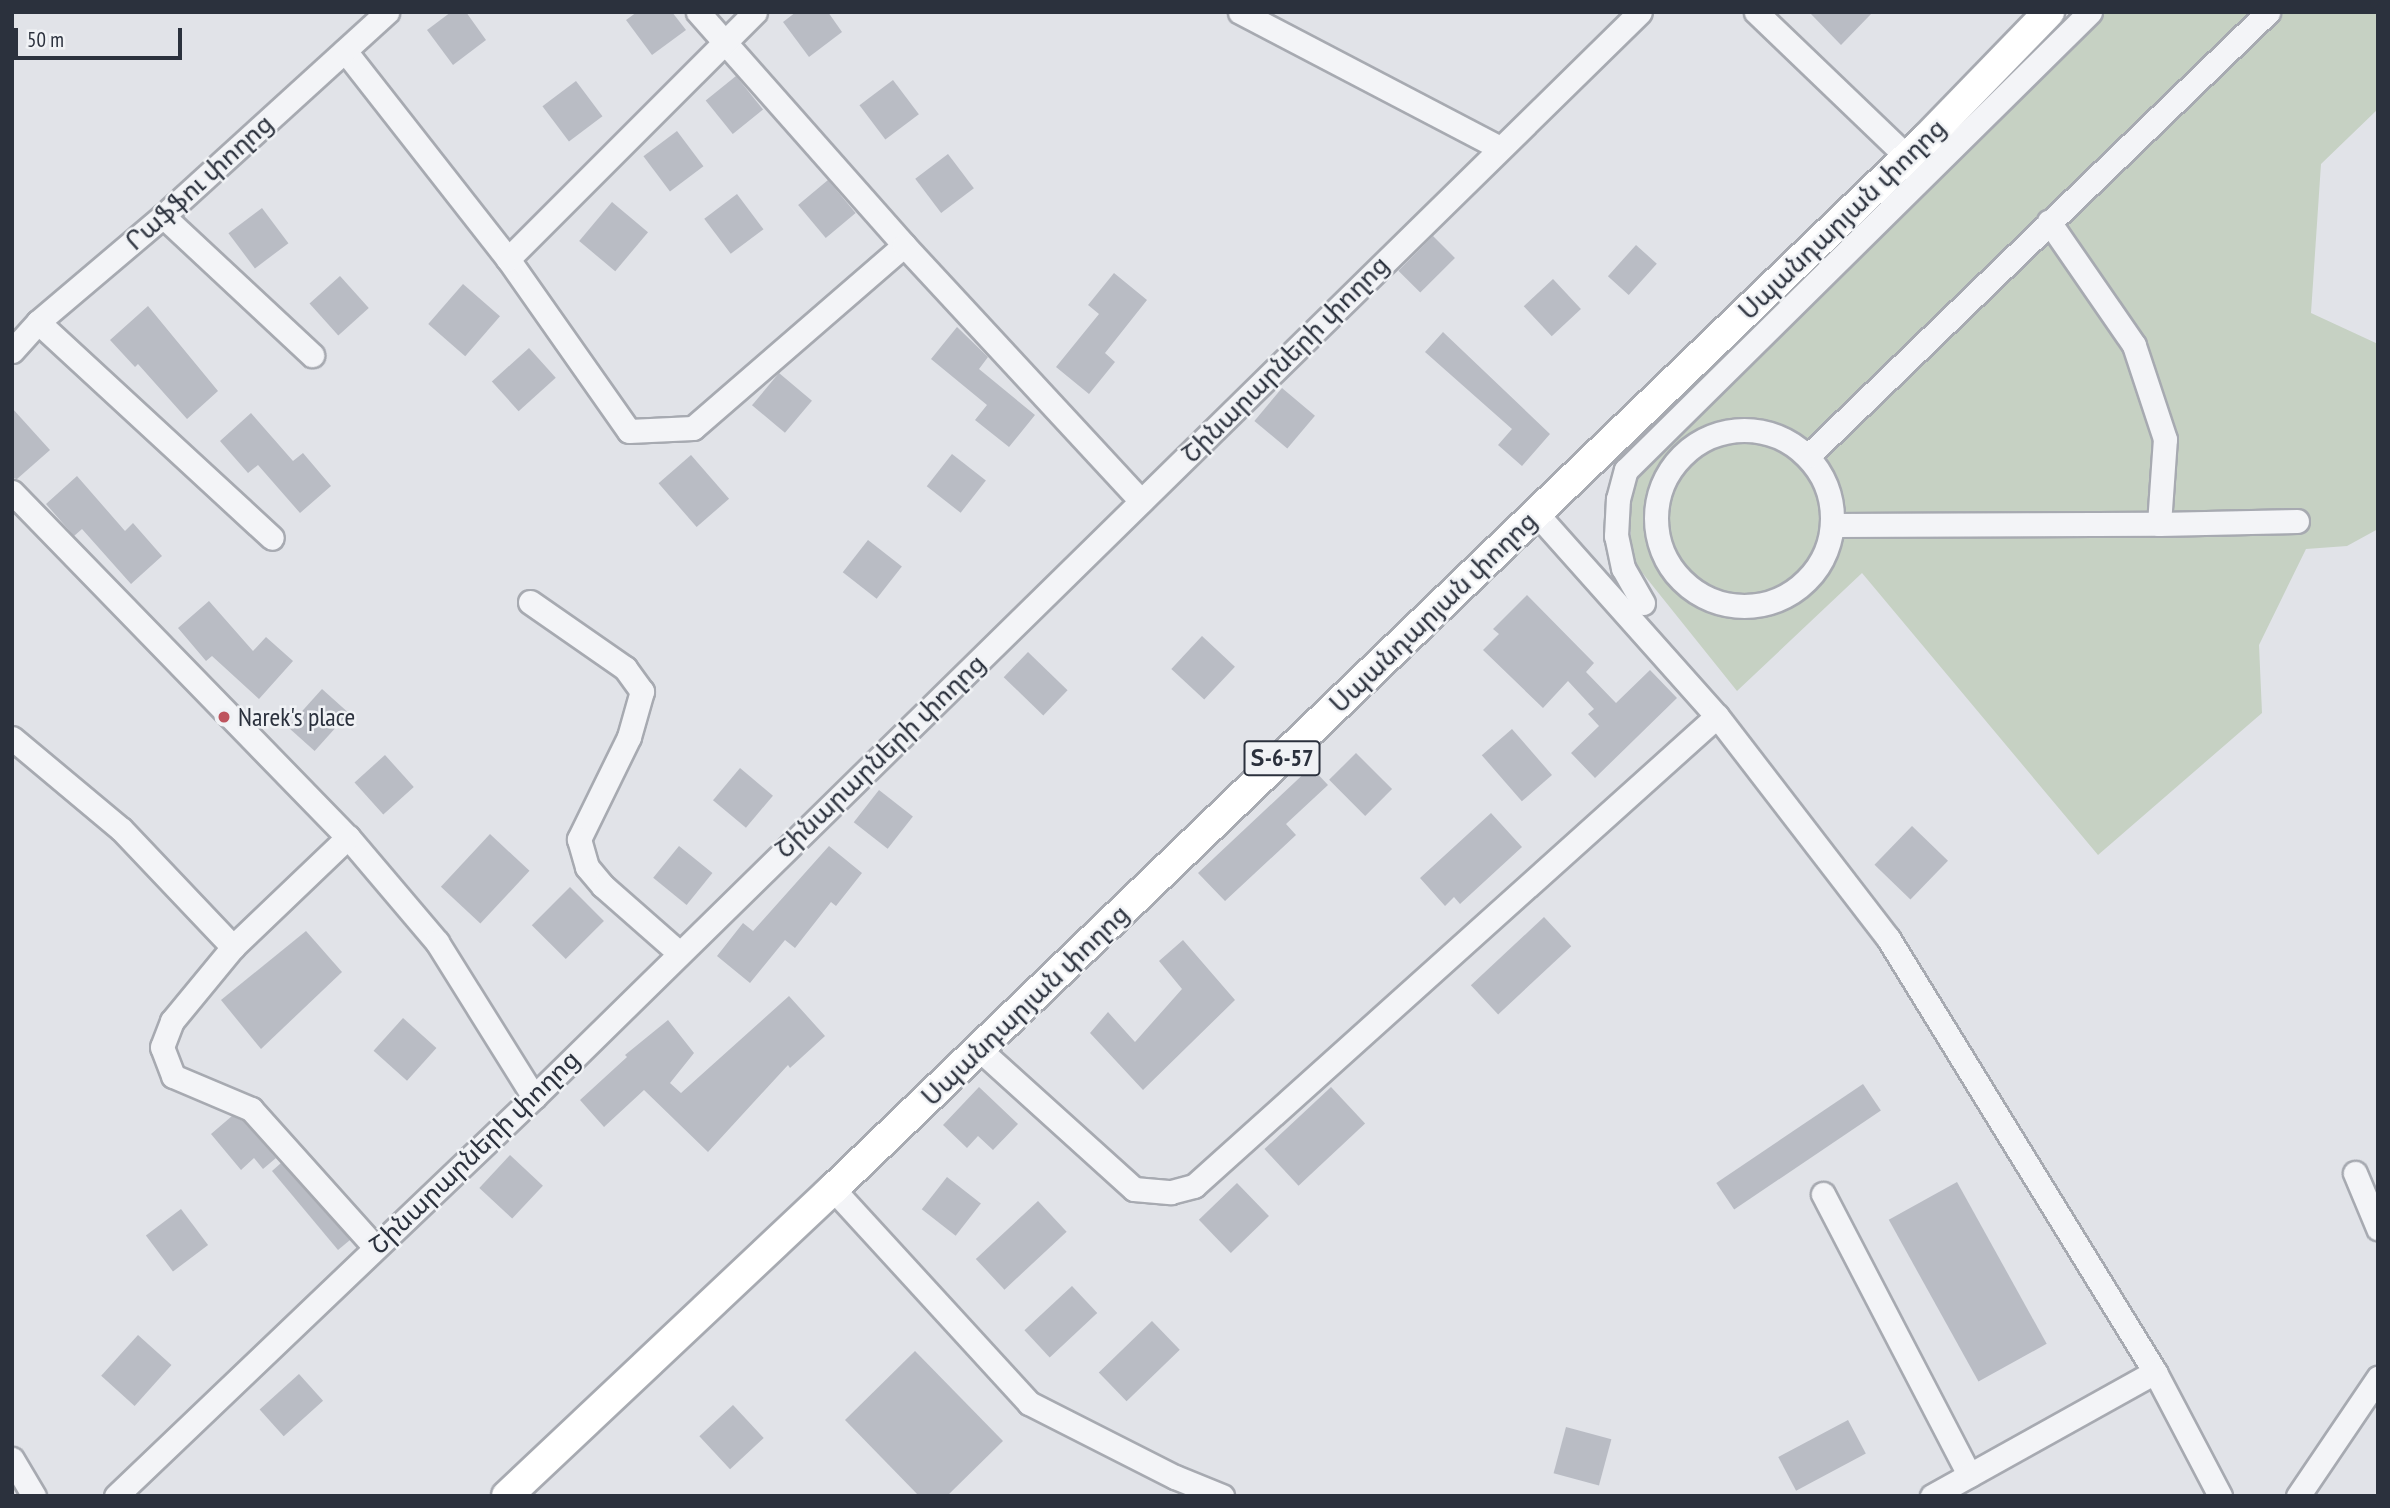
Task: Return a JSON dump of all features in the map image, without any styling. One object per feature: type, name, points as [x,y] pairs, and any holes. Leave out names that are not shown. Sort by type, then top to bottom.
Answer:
[{"type":"main road","name":"Սպանդարյան փողոց","points":[[507,1496],[833,1189],[1906,157],[2049,12]]},
{"type":"street","name":"Րաֆֆու փողոց","points":[[12,351],[38,322],[163,216],[387,12]]},
{"type":"street","points":[[698,12],[904,246],[1141,501]]},
{"type":"street","points":[[508,259],[755,12]]},
{"type":"street","points":[[1240,12],[1500,148]]},
{"type":"street","name":"Շինարարների փողոց","points":[[116,1496],[534,1097],[677,952],[1640,12]]},
{"type":"street","points":[[1756,12],[1906,157]]},
{"type":"street","points":[[1643,603],[1623,568],[1616,536],[1618,499],[1626,470],[1678,414],[2090,12]]},
{"type":"street","points":[[1809,455],[2269,12]]},
{"type":"street","points":[[345,51],[508,259],[629,431],[693,428],[904,246]]},
{"type":"street","points":[[163,216],[312,355]]},
{"type":"street","points":[[2049,222],[2134,345],[2165,439],[2159,524]]},
{"type":"street","points":[[38,322],[272,538]]},
{"type":"street","points":[[1678,414],[1699,443]]},
{"type":"street","points":[[1762,429],[1809,455],[1829,487],[1834,524],[1815,575],[1770,605],[1716,604],[1672,573],[1654,523],[1668,470],[1699,443],[1708,435],[1762,429]]},
{"type":"street","points":[[12,492],[348,837],[437,942],[534,1097]]},
{"type":"street","points":[[1536,513],[1717,716],[1888,938],[2155,1372],[2220,1496]]},
{"type":"street","points":[[1834,524],[2159,524],[2297,521]]},
{"type":"street","points":[[530,601],[625,668],[642,691],[629,737],[579,839],[587,867],[603,886],[677,952]]},
{"type":"street","points":[[979,1049],[1134,1189],[1171,1192],[1194,1186],[1717,716]]},
{"type":"street","points":[[12,738],[121,829],[233,947]]},
{"type":"street","points":[[348,837],[233,947],[172,1021],[162,1046],[173,1076],[251,1109],[375,1247]]},
{"type":"street","points":[[2355,1173],[2378,1228]]},
{"type":"street","points":[[833,1189],[1029,1403],[1175,1478],[1222,1496]]},
{"type":"street","points":[[1823,1194],[1969,1475]]},
{"type":"street","points":[[1932,1496],[2155,1372]]},
{"type":"street","points":[[2298,1496],[2378,1378]]},
{"type":"street","points":[[12,1460],[34,1496]]},
{"type":"green space","points":[[2103,12],[2378,12],[2378,109],[2321,164],[2311,313],[2378,344],[2378,529],[2347,546],[2306,549],[2259,645],[2262,713],[2098,855],[1862,573],[1737,691],[1632,560],[1628,473]]},
{"type":"building","points":[[451,12],[466,12],[486,40],[453,65],[427,30]]},
{"type":"building","points":[[637,12],[672,12],[686,30],[652,55],[626,20]]},
{"type":"building","points":[[796,12],[828,12],[842,32],[809,57],[783,22]]},
{"type":"building","points":[[1809,12],[1873,12],[1841,45]]},
{"type":"building","points":[[736,76],[763,109],[733,134],[706,101]]},
{"type":"building","points":[[893,80],[919,114],[885,140],[859,105]]},
{"type":"building","points":[[576,81],[602,116],[569,141],[542,106]]},
{"type":"building","points":[[677,131],[703,166],[670,191],[643,156]]},
{"type":"building","points":[[948,154],[974,188],[941,213],[915,179]]},
{"type":"building","points":[[828,180],[856,213],[826,238],[798,205]]},
{"type":"building","points":[[737,194],[763,229],[731,254],[704,219]]},
{"type":"building","points":[[612,202],[648,232],[615,271],[579,241]]},
{"type":"building","points":[[262,208],[288,243],[255,268],[228,233]]},
{"type":"building","points":[[1433,236],[1455,258],[1420,293],[1398,271]]},
{"type":"building","points":[[1636,245],[1657,264],[1629,295],[1608,276]]},
{"type":"building","points":[[1114,273],[1147,300],[1105,353],[1115,362],[1089,394],[1056,367],[1099,314],[1088,305]]},
{"type":"building","points":[[340,276],[369,308],[338,335],[310,303]]},
{"type":"building","points":[[1553,279],[1581,309],[1552,336],[1524,306]]},
{"type":"building","points":[[463,284],[500,316],[465,356],[428,324]]},
{"type":"building","points":[[148,306],[218,391],[187,419],[138,364],[135,367],[110,340]]},
{"type":"building","points":[[957,327],[988,357],[979,369],[1035,415],[1009,447],[975,420],[987,405],[931,359]]},
{"type":"building","points":[[1443,332],[1550,434],[1522,466],[1498,445],[1512,429],[1425,352]]},
{"type":"building","points":[[529,348],[556,378],[519,411],[492,381]]},
{"type":"building","points":[[779,373],[812,401],[785,433],[752,405]]},
{"type":"building","points":[[1282,388],[1315,416],[1287,449],[1254,421]]},
{"type":"building","points":[[12,408],[50,450],[17,479],[12,478]]},
{"type":"building","points":[[251,413],[293,461],[303,453],[331,486],[300,513],[258,465],[248,473],[220,441]]},
{"type":"building","points":[[952,454],[986,480],[961,513],[927,486]]},
{"type":"building","points":[[691,455],[729,499],[697,527],[659,483]]},
{"type":"building","points":[[77,476],[125,531],[133,523],[162,556],[131,584],[82,529],[74,536],[46,504]]},
{"type":"building","points":[[868,540],[902,566],[877,599],[843,572]]},
{"type":"building","points":[[1527,595],[1594,663],[1586,672],[1616,703],[1650,670],[1677,698],[1595,778],[1571,753],[1599,726],[1588,714],[1594,709],[1568,681],[1543,708],[1483,650],[1499,634],[1493,629]]},
{"type":"building","points":[[209,601],[253,651],[266,637],[293,661],[259,699],[212,656],[206,661],[178,628]]},
{"type":"building","points":[[1202,636],[1235,667],[1204,700],[1171,669]]},
{"type":"building","points":[[1028,652],[1068,690],[1043,715],[1004,677]]},
{"type":"building","points":[[322,689],[349,713],[315,751],[288,727]]},
{"type":"building","points":[[1512,729],[1552,775],[1522,801],[1482,755]]},
{"type":"building","points":[[1356,753],[1392,789],[1365,816],[1329,780]]},
{"type":"building","points":[[385,755],[414,787],[383,814],[355,782]]},
{"type":"building","points":[[1311,767],[1328,785],[1286,824],[1296,835],[1225,901],[1198,873]]},
{"type":"building","points":[[740,768],[773,796],[746,828],[713,800]]},
{"type":"building","points":[[879,790],[913,816],[888,849],[854,822]]},
{"type":"building","points":[[1491,813],[1522,847],[1460,904],[1454,897],[1445,906],[1420,878]]},
{"type":"building","points":[[1912,826],[1948,861],[1910,900],[1874,865]]},
{"type":"building","points":[[490,834],[529,871],[480,923],[441,887]]},
{"type":"building","points":[[679,846],[712,873],[687,905],[653,878]]},
{"type":"building","points":[[829,846],[862,873],[836,906],[831,902],[795,948],[785,940],[750,983],[717,956],[743,923],[753,931]]},
{"type":"building","points":[[570,887],[604,921],[566,959],[532,925]]},
{"type":"building","points":[[1544,917],[1571,946],[1498,1014],[1471,985]]},
{"type":"building","points":[[306,931],[342,972],[261,1049],[221,1000]]},
{"type":"building","points":[[1183,940],[1235,1000],[1143,1090],[1090,1033],[1108,1012],[1135,1042],[1182,989],[1159,961]]},
{"type":"building","points":[[789,996],[825,1036],[790,1068],[788,1065],[708,1152],[644,1090],[604,1127],[580,1100],[627,1057],[625,1055],[668,1020],[694,1053],[670,1083],[681,1093]]},
{"type":"building","points":[[403,1018],[436,1048],[407,1081],[374,1051]]},
{"type":"building","points":[[1863,1084],[1881,1111],[1734,1210],[1716,1183]]},
{"type":"building","points":[[979,1087],[1018,1124],[993,1150],[978,1136],[967,1148],[943,1125]]},
{"type":"building","points":[[1331,1087],[1365,1124],[1299,1186],[1264,1149]]},
{"type":"building","points":[[232,1116],[243,1121],[276,1158],[263,1169],[254,1158],[241,1170],[211,1134]]},
{"type":"building","points":[[510,1155],[543,1186],[512,1219],[479,1188]]},
{"type":"building","points":[[281,1163],[350,1240],[338,1250],[272,1171]]},
{"type":"building","points":[[947,1177],[981,1203],[956,1236],[922,1209]]},
{"type":"building","points":[[1957,1182],[2047,1344],[1978,1382],[1889,1220]]},
{"type":"building","points":[[1237,1183],[1269,1216],[1231,1253],[1199,1220]]},
{"type":"building","points":[[1038,1201],[1067,1232],[1004,1290],[976,1259]]},
{"type":"building","points":[[181,1209],[208,1245],[173,1271],[146,1235]]},
{"type":"building","points":[[1072,1286],[1097,1313],[1050,1357],[1024,1330]]},
{"type":"building","points":[[1152,1321],[1180,1350],[1127,1401],[1099,1372]]},
{"type":"building","points":[[138,1335],[171,1365],[135,1406],[101,1376]]},
{"type":"building","points":[[915,1351],[1003,1441],[947,1496],[919,1496],[845,1420]]},
{"type":"building","points":[[299,1374],[323,1401],[284,1436],[260,1409]]},
{"type":"building","points":[[733,1405],[764,1438],[730,1469],[699,1436]]},
{"type":"building","points":[[1848,1420],[1866,1454],[1796,1491],[1778,1457]]},
{"type":"building","points":[[1566,1427],[1611,1439],[1599,1486],[1554,1473]]},
{"type":"place","name":"Narek's place","points":[[224,717]]}]
